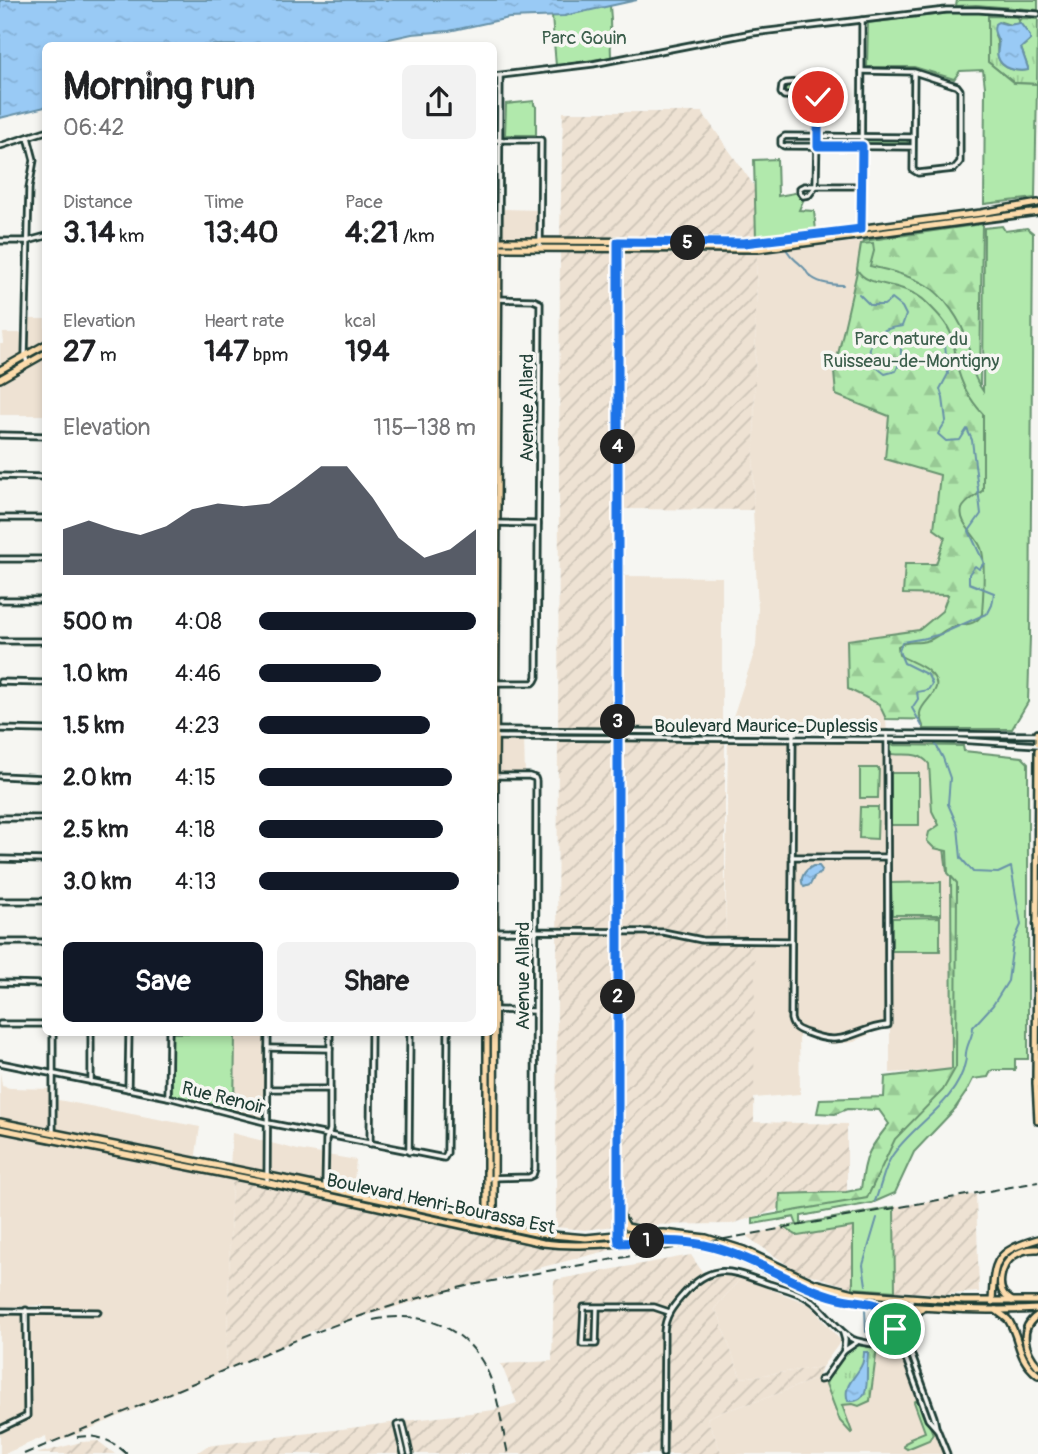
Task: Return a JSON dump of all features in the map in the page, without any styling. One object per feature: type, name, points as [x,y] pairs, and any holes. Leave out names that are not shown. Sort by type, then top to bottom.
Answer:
[{"type":"main road","points":[[497,241],[540,245],[784,247],[1038,203]]},
{"type":"main road","points":[[861,232],[1038,212]]},
{"type":"main road","points":[[497,248],[540,245]]},
{"type":"main road","points":[[0,370],[42,346]]},
{"type":"main road","points":[[0,379],[42,355]]},
{"type":"main road","points":[[1038,732],[1038,1121]]},
{"type":"main road","points":[[487,1036],[490,1223],[487,1231]]},
{"type":"main road","points":[[490,1178],[493,1036]]},
{"type":"main road","name":"Boulevard Henri-Bourassa Est","points":[[0,1122],[558,1236],[586,1238],[653,1233],[717,1241],[802,1278],[854,1293],[992,1302],[1038,1301]]},
{"type":"main road","name":"Boulevard Henri-Bourassa Est","points":[[0,1129],[558,1244],[667,1241],[705,1245],[750,1261],[810,1289],[846,1300],[924,1307],[1038,1309]]},
{"type":"main road","points":[[618,1212],[627,1227],[653,1233]]},
{"type":"main road","points":[[490,1223],[496,1233]]},
{"type":"main road","points":[[992,1302],[993,1277],[1001,1258],[1015,1247],[1038,1239]]},
{"type":"main road","points":[[1013,1302],[1001,1288],[1004,1266],[1018,1252],[1038,1249]]},
{"type":"main road","points":[[873,1304],[890,1312],[895,1323],[889,1339],[877,1343]]},
{"type":"main road","points":[[909,1335],[914,1316],[924,1307]]},
{"type":"main road","points":[[996,1310],[1009,1322],[1022,1356],[1038,1375]]},
{"type":"main road","points":[[1038,1315],[1027,1325],[1025,1338],[1029,1353],[1038,1366]]},
{"type":"street","points":[[497,207],[500,76],[593,64],[752,33],[862,20],[952,10],[1038,14]]},
{"type":"street","points":[[861,232],[862,20]]},
{"type":"street","points":[[862,71],[914,72],[957,86],[960,90],[960,162],[954,169],[916,173],[912,167],[914,72]]},
{"type":"street","points":[[818,97],[784,96],[781,92],[782,86],[786,83],[813,81],[818,86],[818,97],[818,146],[816,186],[809,195],[803,196],[800,192],[802,186],[816,186],[861,186]]},
{"type":"street","points":[[0,146],[42,132]]},
{"type":"street","points":[[912,147],[784,146],[781,139],[785,136],[913,137]]},
{"type":"street","points":[[27,363],[29,188],[34,160],[28,137]]},
{"type":"street","points":[[499,140],[541,140],[540,245]]},
{"type":"street","points":[[0,241],[28,241],[42,237]]},
{"type":"street","points":[[618,246],[619,1243]]},
{"type":"street","name":"Avenue Allard","points":[[497,299],[533,300],[540,303],[537,677],[536,681],[529,683],[497,683]]},
{"type":"street","points":[[0,435],[42,436]]},
{"type":"street","points":[[0,476],[42,477]]},
{"type":"street","points":[[0,517],[42,518]]},
{"type":"street","points":[[497,523],[538,524]]},
{"type":"street","points":[[0,558],[42,559]]},
{"type":"street","points":[[0,600],[42,600]]},
{"type":"street","points":[[0,641],[42,641]]},
{"type":"street","points":[[0,682],[42,682]]},
{"type":"street","points":[[0,729],[42,730]]},
{"type":"street","name":"Boulevard Maurice-Duplessis","points":[[497,734],[618,731],[887,734],[1038,732]]},
{"type":"street","points":[[793,733],[791,1019],[793,1026],[801,1031],[835,1039],[888,1025],[887,734]]},
{"type":"street","name":"Boulevard Maurice-Duplessis","points":[[497,734],[970,741],[1038,746]]},
{"type":"street","points":[[0,776],[42,778]]},
{"type":"street","name":"Avenue Allard","points":[[490,1178],[531,1177],[535,1169],[536,781],[533,777],[497,776]]},
{"type":"street","points":[[0,818],[42,818]]},
{"type":"street","points":[[792,857],[887,857]]},
{"type":"street","points":[[0,859],[42,860]]},
{"type":"street","points":[[0,901],[42,901]]},
{"type":"street","points":[[497,931],[671,933],[702,940],[791,941]]},
{"type":"street","points":[[0,942],[42,942]]},
{"type":"street","points":[[0,983],[42,984]]},
{"type":"street","points":[[497,1010],[535,1011]]},
{"type":"street","points":[[0,1024],[42,1024]]},
{"type":"street","points":[[52,1140],[53,1036]]},
{"type":"street","points":[[91,1036],[91,1082]]},
{"type":"street","points":[[128,1089],[129,1036]]},
{"type":"street","points":[[168,1097],[169,1036]]},
{"type":"street","points":[[267,1183],[268,1036]]},
{"type":"street","points":[[325,1195],[326,1140],[330,1130],[330,1036]]},
{"type":"street","points":[[370,1144],[371,1036]]},
{"type":"street","points":[[409,1152],[410,1036]]},
{"type":"street","name":"Rue Renoir","points":[[0,1063],[168,1097],[328,1136],[445,1158],[448,1036]]},
{"type":"street","points":[[268,1048],[330,1049]]},
{"type":"street","points":[[268,1089],[330,1089]]},
{"type":"street","points":[[663,1454],[666,1320],[669,1312],[689,1288],[715,1271],[729,1271],[801,1295],[815,1303],[842,1332],[858,1342],[909,1345]]},
{"type":"street","points":[[908,1298],[903,1345],[928,1419],[937,1429]]},
{"type":"street","points":[[907,1306],[909,1345],[947,1454]]},
{"type":"street","points":[[597,1307],[596,1344],[582,1344],[584,1307],[597,1307],[654,1307],[669,1312]]},
{"type":"street","points":[[0,1429],[27,1416],[26,1310]]},
{"type":"street","points":[[0,1311],[98,1312]]},
{"type":"street","points":[[842,1332],[845,1340],[844,1351]]},
{"type":"street","points":[[820,1380],[824,1379],[844,1351],[858,1342]]},
{"type":"street","points":[[404,1454],[397,1425],[403,1424],[410,1454]]},
{"type":"shaded area","points":[[563,112],[702,112],[755,187],[757,251],[753,510],[618,509],[618,737],[728,738],[725,744],[725,935],[749,935],[755,945],[754,1122],[847,1124],[847,1193],[780,1193],[780,1209],[731,1224],[621,1225],[585,1230],[556,1227],[560,252],[556,242],[560,236]]},
{"type":"shaded area","points":[[503,209],[540,210],[540,237],[503,236]]},
{"type":"shaded area","points":[[864,241],[834,372],[836,395],[889,416],[885,459],[940,475],[934,528],[945,537],[936,564],[904,594],[949,595],[942,611],[919,630],[847,640],[848,688],[879,704],[886,719],[887,734],[728,732],[756,647],[758,609],[753,510],[757,251]]},
{"type":"shaded area","points":[[26,319],[42,319],[42,346],[0,370],[0,344],[4,344],[3,333],[26,333]]},
{"type":"shaded area","points":[[42,355],[42,415],[0,415],[0,382]]},
{"type":"shaded area","points":[[622,576],[722,577],[722,729],[623,727]]},
{"type":"shaded area","points":[[524,736],[525,776],[497,776],[497,737]]},
{"type":"shaded area","points":[[728,738],[936,741],[950,884],[953,1070],[890,1073],[890,1024],[854,1042],[833,1044],[799,1034],[800,1094],[754,1098],[749,936],[725,936]]},
{"type":"shaded area","points":[[235,1036],[268,1036],[268,1123],[234,1112]]},
{"type":"shaded area","points":[[0,1072],[2,1086],[53,1089],[53,1099],[200,1127],[195,1161],[0,1122]]},
{"type":"shaded area","points":[[0,1129],[232,1176],[226,1370],[78,1434],[47,1444],[46,1436],[0,1454],[0,1314],[44,1313],[44,1305],[0,1307]]},
{"type":"shaded area","points":[[232,1133],[298,1150],[356,1160],[353,1193],[230,1168]]},
{"type":"shaded area","points":[[232,1176],[536,1241],[565,1245],[642,1242],[471,1285],[309,1332],[301,1338],[226,1370]]},
{"type":"shaded area","points":[[976,1194],[979,1292],[938,1295],[895,1291],[894,1207]]},
{"type":"shaded area","points":[[783,1227],[798,1236],[854,1227],[853,1288],[795,1270],[746,1236]]},
{"type":"shaded area","points":[[691,1255],[707,1279],[724,1275],[741,1278],[714,1309],[720,1317],[741,1378],[822,1367],[818,1378],[707,1418],[722,1454],[195,1454],[207,1446],[494,1410],[517,1403],[501,1364],[552,1361],[554,1280]]},
{"type":"shaded area","points":[[741,1278],[811,1306],[841,1341],[822,1367],[741,1378],[720,1317],[714,1309]]},
{"type":"shaded area","points":[[877,1343],[903,1347],[923,1406],[937,1429],[947,1454],[722,1454],[707,1418],[818,1378],[826,1384],[840,1421],[852,1432],[841,1405],[870,1401]]},
{"type":"shaded area","points":[[98,1441],[115,1454],[36,1454],[81,1442]]},
{"type":"green space","points":[[957,0],[1038,0],[1038,10],[956,6]]},
{"type":"green space","name":"Parc Gouin","points":[[610,5],[611,57],[556,66],[552,16],[564,16]]},
{"type":"green space","points":[[951,13],[988,13],[988,62],[1014,83],[1037,84],[1035,198],[984,204],[983,70],[960,71],[954,79],[914,67],[867,67],[868,23]]},
{"type":"green space","points":[[988,16],[1018,17],[1019,21],[1021,18],[1038,19],[1037,84],[1014,83],[988,62]],"holes":[[[1001,22],[1010,25],[1020,23],[1030,40],[1021,48],[1028,70],[1010,69],[1002,64],[998,57],[995,35]]]},
{"type":"green space","points":[[812,83],[814,91],[811,93],[784,92],[785,86]]},
{"type":"green space","points":[[534,101],[536,135],[505,135],[506,104]]},
{"type":"green space","points":[[869,139],[907,139],[908,143],[868,144]]},
{"type":"green space","points":[[777,159],[778,196],[800,192],[805,196],[799,210],[814,211],[816,231],[756,239],[754,160]]},
{"type":"green space","name":"Parc nature du Ruisseau-de-Montigny","points":[[982,224],[980,388],[1010,426],[1013,642],[954,720],[886,719],[879,704],[848,689],[847,640],[919,630],[942,611],[948,595],[903,594],[905,564],[936,564],[945,537],[934,529],[940,475],[885,459],[889,416],[836,395],[834,372],[864,241]]},
{"type":"green space","points":[[1002,226],[1005,231],[1027,228],[1033,233],[1028,702],[1012,729],[924,729],[920,713],[936,689],[936,683],[934,677],[925,669],[899,655],[898,646],[930,640],[948,628],[973,623],[982,614],[983,553],[965,524],[962,509],[983,490],[983,414],[964,386],[951,334],[938,315],[915,294],[865,278],[857,269],[861,244],[873,243],[870,266],[892,271],[933,289],[961,326],[973,372],[983,391],[984,228]]},
{"type":"green space","points":[[935,743],[954,744],[959,777],[974,1071],[957,1107],[925,1135],[872,1202],[779,1220],[780,1194],[861,1189],[869,1154],[889,1124],[879,1110],[847,1109],[835,1114],[817,1113],[820,1099],[884,1097],[885,1077],[952,1069],[951,873],[947,871],[943,841],[944,819]]},
{"type":"green space","points":[[890,745],[963,746],[964,751],[1022,757],[1028,763],[1028,1059],[1015,1059],[1015,1070],[993,1070],[988,1077],[973,1079],[953,1111],[914,1152],[895,1193],[872,1203],[801,1216],[801,1224],[894,1207],[895,1291],[853,1288],[853,1227],[798,1236],[783,1227],[797,1225],[794,1217],[753,1224],[753,1218],[867,1198],[895,1139],[943,1090],[956,1067],[957,883],[948,873],[947,851],[934,848],[927,841],[929,832],[939,825],[932,811],[929,764],[921,757],[892,754]]},
{"type":"green space","points":[[860,768],[879,768],[878,798],[860,798]]},
{"type":"green space","points":[[891,773],[919,773],[919,825],[891,825]]},
{"type":"green space","points":[[860,807],[878,807],[877,839],[859,838]]},
{"type":"green space","points":[[941,882],[941,915],[892,915],[891,883]]},
{"type":"green space","points":[[940,917],[940,951],[892,951],[892,918]]},
{"type":"green space","points":[[172,1036],[235,1036],[234,1112],[172,1095]]},
{"type":"green space","points":[[855,1345],[877,1348],[870,1401],[859,1406],[842,1405],[851,1433],[840,1421],[826,1384],[838,1362]]},
{"type":"green space","points":[[919,1399],[933,1434],[929,1440],[907,1449],[904,1447],[905,1443],[911,1440],[910,1438],[925,1432],[914,1402]]},
{"type":"water","points":[[0,0],[637,0],[564,16],[509,18],[449,31],[412,34],[376,42],[42,42],[42,108],[0,118]]},
{"type":"water","points":[[998,22],[1009,25],[1020,23],[1030,36],[1030,40],[1021,48],[1028,70],[1010,69],[1000,61],[994,30]]},
{"type":"water","points":[[813,866],[819,866],[821,873],[814,877],[810,885],[804,887],[803,875]]},
{"type":"water","points":[[864,1352],[868,1352],[865,1392],[859,1399],[848,1401],[847,1390],[860,1369]]},
{"type":"waterway","points":[[786,249],[812,278],[843,285]]},
{"type":"waterway","points":[[859,294],[870,305],[884,305],[892,299],[902,307],[906,315],[902,326],[883,331],[872,343],[872,359],[885,374],[896,371],[901,359],[901,343],[912,336],[935,338],[945,345],[948,374],[940,389],[946,421],[938,434],[946,441],[960,440],[967,429],[972,440],[981,514],[969,531],[984,563],[979,569],[975,566],[969,574],[969,583],[994,593],[992,605],[988,613],[941,634],[902,642],[899,651],[904,663],[928,675],[932,684],[928,690],[917,692],[918,699],[912,708],[922,726]]},
{"type":"waterway","points":[[875,1201],[892,1156],[944,1102],[960,1077],[973,1027],[993,1005],[1008,981],[1013,943],[1021,925],[1011,867],[998,873],[973,872],[961,858],[958,827],[948,804],[950,778],[936,745]]},
{"type":"waterway","points":[[866,1285],[863,1265],[877,1218]]},
{"type":"waterway","points":[[865,1309],[866,1332]]},
{"type":"railway","points":[[24,1454],[301,1338],[428,1296],[471,1285],[1038,1182]]},
{"type":"railway","points":[[373,1320],[391,1317],[426,1320],[442,1325],[469,1345],[489,1375],[508,1454]]},
{"type":"railway","points":[[77,1437],[104,1439],[127,1454]]},
{"type":"route","points":[[818,97],[818,146],[862,146],[861,229],[744,243],[618,242],[618,1235],[619,1243],[676,1241],[705,1245],[732,1254],[810,1289],[884,1308],[893,1316],[895,1329]]}]
